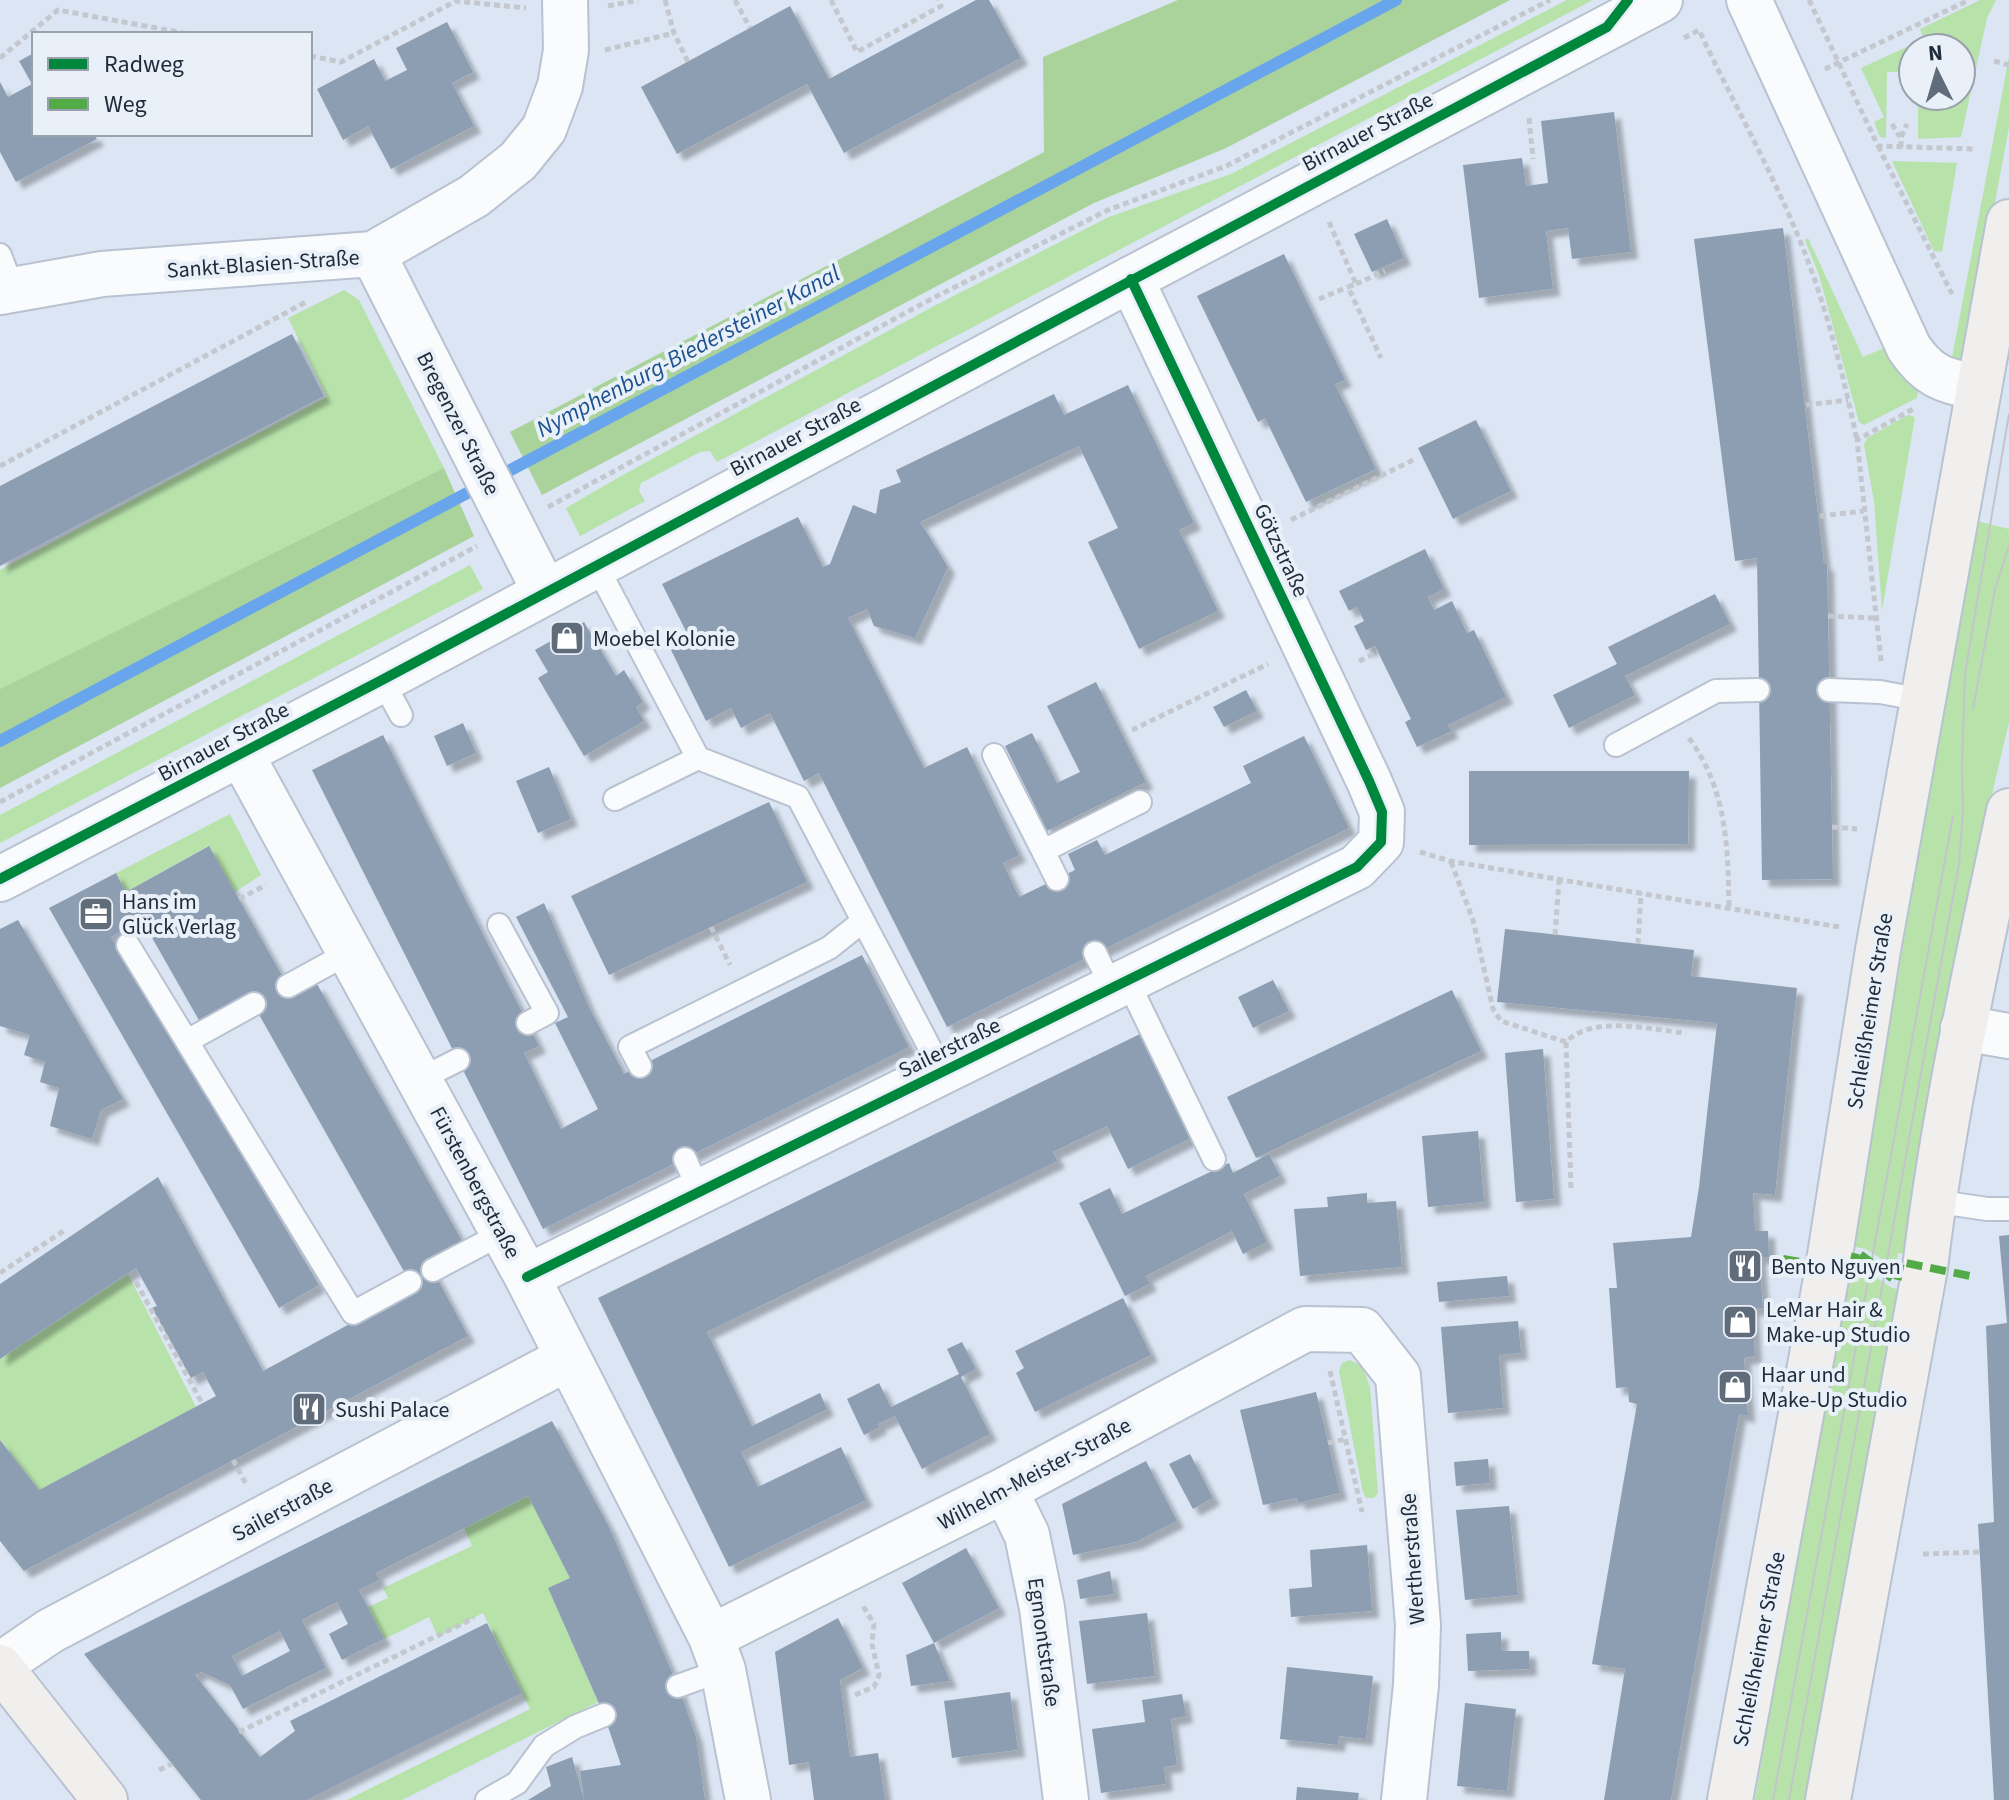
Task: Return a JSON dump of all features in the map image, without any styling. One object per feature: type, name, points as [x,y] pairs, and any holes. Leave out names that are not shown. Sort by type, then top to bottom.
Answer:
[{"type":"main road","name":"Schleißheimer Straße","points":[[1730,1800],[1828,1268],[1878,950],[2009,222]]},
{"type":"main road","points":[[1828,1800],[1925,1268],[1933,1201],[1963,1028],[2009,811]]},
{"type":"main road","points":[[0,1666],[105,1800]]},
{"type":"street","name":"Birnauer Straße","points":[[0,879],[241,754],[392,697],[545,592],[1660,0]]},
{"type":"street","points":[[1749,0],[1909,348],[1922,367],[1938,378],[1979,388]]},
{"type":"street","name":"Sankt-Blasien-Straße","points":[[4,279],[373,254],[474,196],[518,161],[544,129],[560,86],[569,5]]},
{"type":"street","name":"Bregenzer Straße","points":[[373,254],[545,592]]},
{"type":"street","name":"Götzstraße","points":[[1131,279],[1382,812],[1381,842]]},
{"type":"street","name":"Fürstenbergstraße","points":[[241,754],[350,952],[439,1069],[503,1233],[717,1653],[748,1800]]},
{"type":"street","name":"Sailerstraße","points":[[527,1277],[692,1175],[943,1073],[1112,975],[1357,867],[1381,842]]},
{"type":"street","points":[[1963,1028],[2009,1036]]},
{"type":"street","name":"Wilhelm-Meister-Straße","points":[[717,1653],[841,1571],[1005,1490],[1305,1329],[1362,1330]]},
{"type":"street","name":"Wertherstraße","points":[[1362,1330],[1398,1376],[1418,1625],[1416,1685],[1404,1800]]},
{"type":"street","name":"Sailerstraße","points":[[0,1666],[50,1631],[568,1358]]},
{"type":"street","name":"Egmontstraße","points":[[1005,1490],[1027,1535],[1042,1608],[1066,1800]]},
{"type":"lane","points":[[596,565],[698,758],[798,797],[943,1073]]},
{"type":"lane","points":[[1616,745],[1716,691],[1758,690]]},
{"type":"lane","points":[[1829,690],[1880,692],[1923,700]]},
{"type":"lane","points":[[994,755],[1057,879]]},
{"type":"lane","points":[[615,799],[698,758]]},
{"type":"lane","points":[[1043,851],[1140,802]]},
{"type":"lane","points":[[640,1066],[630,1047],[829,948],[863,921]]},
{"type":"lane","points":[[499,925],[547,1013],[528,1023]]},
{"type":"lane","points":[[128,945],[353,1313],[410,1282]]},
{"type":"lane","points":[[288,986],[350,952]]},
{"type":"lane","points":[[1112,975],[1214,1159]]},
{"type":"lane","points":[[187,1041],[254,1004]]},
{"type":"lane","points":[[1933,1201],[2009,1209]]},
{"type":"lane","points":[[433,1270],[503,1233]]},
{"type":"lane","points":[[678,1686],[717,1653]]},
{"type":"lane","points":[[487,1800],[517,1783],[544,1746],[575,1727],[604,1715]]},
{"type":"path","points":[[312,56],[341,62],[456,1],[569,5],[638,0]]},
{"type":"path","points":[[665,0],[674,33],[688,62]]},
{"type":"path","points":[[735,0],[750,28]]},
{"type":"path","points":[[831,0],[857,52],[941,6],[938,0]]},
{"type":"path","points":[[0,802],[506,517],[1108,210],[1226,166],[1550,0]]},
{"type":"path","points":[[1809,0],[1952,294]]},
{"type":"path","points":[[1737,110],[1969,0]]},
{"type":"path","points":[[0,58],[58,10],[178,32]]},
{"type":"path","points":[[1673,43],[1699,30],[1786,210],[1813,275],[1841,365],[1857,440],[1881,662]]},
{"type":"path","points":[[604,51],[674,33]]},
{"type":"path","points":[[1994,61],[2009,65]]},
{"type":"path","points":[[1515,125],[1542,111]]},
{"type":"path","points":[[1529,118],[1533,159]]},
{"type":"path","points":[[1892,124],[1901,138]]},
{"type":"path","points":[[1901,147],[1907,124]]},
{"type":"path","points":[[1878,146],[1976,149]]},
{"type":"path","points":[[1342,214],[1328,221],[1356,284]]},
{"type":"path","points":[[1319,299],[1385,271]]},
{"type":"path","points":[[1348,287],[1381,358]]},
{"type":"path","points":[[0,466],[318,295]]},
{"type":"path","points":[[1806,405],[1849,400]]},
{"type":"path","points":[[1857,440],[1916,407],[1924,407]]},
{"type":"path","points":[[1254,538],[1413,460]]},
{"type":"path","points":[[1820,516],[1864,511]]},
{"type":"path","points":[[1828,616],[1875,618]]},
{"type":"path","points":[[1132,730],[1306,646]]},
{"type":"path","points":[[1672,715],[1704,758],[1721,803],[1728,843],[1729,908]]},
{"type":"path","points":[[1832,827],[1857,829]]},
{"type":"path","points":[[1381,842],[1450,861],[1840,928]]},
{"type":"path","points":[[1450,861],[1473,920],[1493,1009],[1501,1021],[1566,1042]]},
{"type":"path","points":[[1555,935],[1559,880]]},
{"type":"path","points":[[1638,944],[1641,893]]},
{"type":"path","points":[[711,927],[742,991]]},
{"type":"path","points":[[1571,1188],[1566,1042],[1574,1033],[1599,1025],[1686,1033]]},
{"type":"path","points":[[0,1273],[65,1230]]},
{"type":"path","points":[[136,1282],[202,1403]]},
{"type":"path","points":[[1305,1329],[1329,1368],[1362,1512]]},
{"type":"path","points":[[1328,1443],[1346,1439]]},
{"type":"path","points":[[1923,1554],[1979,1552]]},
{"type":"path","points":[[841,1571],[874,1624],[872,1644],[879,1675],[874,1687],[855,1695]]},
{"type":"path","points":[[239,1732],[474,1618]]},
{"type":"path","points":[[159,1770],[172,1764]]},
{"type":"green space","points":[[1178,0],[1510,0],[1226,148],[1094,203],[542,495],[510,432],[1044,152],[1043,57]]},
{"type":"green space","points":[[1567,0],[1593,0],[717,462],[710,451],[700,452],[641,483],[639,491],[645,501],[580,536],[566,508],[621,476],[936,305],[1109,217],[1231,174]]},
{"type":"green space","points":[[1980,0],[1996,0],[1987,18],[1977,64],[1977,32],[1921,32],[1920,29]]},
{"type":"green space","points":[[1897,51],[1897,72],[1887,72],[1886,138],[1880,137],[1874,122],[1884,117],[1861,68]]},
{"type":"green space","points":[[2009,57],[2009,127],[1966,358],[1950,368]]},
{"type":"green space","points":[[1918,112],[1966,112],[1961,137],[1918,139]]},
{"type":"green space","points":[[1892,161],[1957,163],[1942,252],[1934,251]]},
{"type":"green space","points":[[1808,238],[1863,357],[1889,346],[1919,387],[1917,398],[1864,425],[1859,422],[1819,275],[1805,240]]},
{"type":"green space","points":[[344,290],[359,300],[444,468],[0,689],[0,570],[327,397],[288,318]]},
{"type":"green space","points":[[1908,415],[1915,417],[1882,610],[1874,501],[1864,445],[1867,438]]},
{"type":"green space","points":[[444,468],[474,536],[0,788],[0,689]]},
{"type":"green space","points":[[1977,521],[2009,529],[2009,722],[1992,794],[1909,1255],[1898,1253],[1896,1268],[1866,1249],[1851,1246]]},
{"type":"green space","points":[[470,565],[483,589],[0,843],[0,815]]},
{"type":"green space","points":[[230,814],[261,875],[235,892],[208,846],[126,892],[116,873]]},
{"type":"green space","points":[[1860,1267],[1892,1288],[1902,1290],[1809,1800],[1755,1800],[1844,1280],[1858,1282]]},
{"type":"green space","points":[[128,1274],[196,1407],[39,1490],[0,1440],[0,1359]]},
{"type":"green space","points":[[1350,1360],[1363,1367],[1370,1387],[1378,1493],[1374,1498],[1366,1498],[1363,1492],[1339,1371],[1342,1363]]},
{"type":"green space","points":[[528,1496],[570,1578],[548,1588],[598,1702],[402,1800],[347,1800],[530,1709],[483,1613],[438,1637],[429,1617],[384,1639],[368,1607],[388,1598],[383,1588],[472,1546],[464,1528]]},
{"type":"building","points":[[976,0],[989,0],[1021,58],[844,153],[807,84],[677,154],[641,87],[790,6],[829,79]]},
{"type":"building","points":[[447,22],[473,72],[452,83],[474,126],[391,169],[368,126],[343,140],[317,89],[374,59],[385,81],[407,70],[396,48]]},
{"type":"building","points":[[32,54],[32,84],[19,61]]},
{"type":"building","points":[[0,82],[8,97],[32,84],[32,136],[95,136],[97,139],[16,182],[0,152]]},
{"type":"building","points":[[1614,112],[1631,252],[1572,259],[1568,228],[1546,231],[1553,289],[1479,298],[1463,165],[1522,158],[1526,186],[1548,183],[1541,121]]},
{"type":"building","points":[[1387,219],[1404,258],[1372,272],[1354,234]]},
{"type":"building","points":[[1783,228],[1824,564],[1827,564],[1833,879],[1762,880],[1757,558],[1735,561],[1694,239]]},
{"type":"building","points":[[1284,254],[1345,380],[1335,384],[1376,469],[1306,502],[1265,418],[1258,422],[1197,296]]},
{"type":"building","points":[[292,334],[324,396],[0,566],[0,486]]},
{"type":"building","points":[[1128,385],[1194,523],[1179,530],[1218,611],[1139,649],[1088,542],[1118,528],[1079,446],[920,522],[948,567],[915,638],[874,626],[867,609],[848,618],[924,768],[967,747],[1019,855],[1003,863],[1019,897],[1075,870],[1068,854],[1097,840],[1105,855],[1251,783],[1243,766],[1304,736],[1349,828],[947,1027],[819,773],[804,781],[770,713],[741,728],[731,708],[706,721],[671,650],[691,641],[662,584],[798,517],[823,567],[830,564],[853,505],[876,514],[880,490],[901,482],[896,470],[1054,394],[1064,415]]},
{"type":"building","points":[[1476,420],[1511,491],[1453,519],[1418,448]]},
{"type":"building","points":[[1425,549],[1444,589],[1428,597],[1434,610],[1452,601],[1467,633],[1474,630],[1506,697],[1448,725],[1452,731],[1417,747],[1405,722],[1411,719],[1375,646],[1366,650],[1354,626],[1364,621],[1357,607],[1349,611],[1339,591]]},
{"type":"building","points":[[1715,594],[1730,624],[1625,676],[1635,695],[1569,728],[1553,695],[1617,664],[1608,647]]},
{"type":"building","points":[[584,622],[616,676],[624,670],[643,702],[636,707],[644,721],[584,756],[538,678],[548,672],[535,650]]},
{"type":"building","points":[[1096,682],[1146,782],[1047,831],[1005,746],[1032,733],[1057,783],[1080,772],[1047,706]]},
{"type":"building","points":[[1246,690],[1257,711],[1224,727],[1213,707]]},
{"type":"building","points":[[463,723],[476,753],[447,766],[434,736]]},
{"type":"building","points":[[383,735],[539,1046],[524,1053],[561,1129],[598,1109],[555,1023],[568,1017],[516,917],[544,903],[589,1007],[624,1074],[862,955],[909,1047],[543,1229],[312,770]]},
{"type":"building","points":[[549,767],[571,819],[538,833],[516,781]]},
{"type":"building","points":[[1469,771],[1689,771],[1688,844],[1469,845]]},
{"type":"building","points":[[769,802],[807,882],[609,975],[571,896]]},
{"type":"building","points":[[209,846],[294,997],[317,984],[465,1246],[430,1265],[468,1336],[24,1571],[0,1541],[0,1440],[39,1490],[216,1396],[203,1372],[191,1378],[152,1308],[157,1306],[136,1268],[0,1359],[0,1284],[158,1177],[263,1371],[414,1289],[248,995],[200,1022],[142,920],[111,937],[319,1285],[279,1308],[49,908],[116,873],[126,892]]},
{"type":"building","points":[[18,920],[123,1099],[101,1110],[92,1139],[50,1126],[59,1088],[40,1082],[45,1062],[24,1055],[30,1035],[0,1026],[0,929]]},
{"type":"building","points":[[1505,929],[1694,950],[1691,976],[1797,988],[1775,1195],[1753,1193],[1755,1231],[1768,1231],[1769,1257],[1759,1257],[1763,1308],[1752,1309],[1755,1356],[1744,1358],[1748,1416],[1739,1414],[1671,1800],[1604,1800],[1625,1669],[1592,1664],[1637,1404],[1629,1402],[1628,1387],[1616,1388],[1609,1288],[1617,1288],[1613,1243],[1691,1237],[1717,1023],[1497,1002]]},
{"type":"building","points":[[1273,980],[1289,1011],[1253,1028],[1238,997]]},
{"type":"building","points":[[1452,990],[1481,1051],[1256,1158],[1227,1097]]},
{"type":"building","points":[[1140,1034],[1191,1138],[1128,1169],[1107,1126],[1053,1152],[1058,1161],[707,1332],[752,1426],[820,1393],[827,1409],[741,1452],[758,1487],[841,1447],[866,1500],[729,1567],[598,1298]]},
{"type":"building","points":[[1543,1049],[1554,1199],[1516,1202],[1505,1053]]},
{"type":"building","points":[[1478,1131],[1484,1202],[1428,1207],[1422,1136]]},
{"type":"building","points":[[1269,1154],[1280,1176],[1244,1194],[1267,1242],[1243,1254],[1232,1231],[1146,1276],[1150,1284],[1125,1296],[1079,1203],[1110,1188],[1122,1214],[1229,1163],[1233,1173]]},
{"type":"building","points":[[1367,1193],[1367,1203],[1396,1201],[1402,1267],[1300,1276],[1294,1209],[1328,1207],[1327,1197]]},
{"type":"building","points":[[2009,1235],[2009,1800],[1994,1800],[1978,1524],[1994,1522],[1986,1326],[2007,1323],[1999,1236]]},
{"type":"building","points":[[1507,1276],[1509,1296],[1439,1302],[1437,1282]]},
{"type":"building","points":[[1123,1298],[1151,1355],[1035,1412],[1016,1373],[1024,1368],[1015,1351]]},
{"type":"building","points":[[1518,1321],[1521,1353],[1499,1355],[1503,1408],[1448,1413],[1441,1327]]},
{"type":"building","points":[[962,1342],[976,1369],[961,1377],[990,1434],[922,1469],[895,1416],[864,1435],[847,1399],[879,1383],[891,1407],[959,1374],[947,1349]]},
{"type":"building","points":[[1316,1392],[1340,1493],[1298,1503],[1297,1498],[1263,1505],[1240,1410]]},
{"type":"building","points":[[552,1421],[609,1527],[678,1686],[696,1737],[705,1800],[584,1800],[580,1771],[621,1765],[604,1715],[548,1588],[570,1578],[528,1496],[376,1573],[379,1580],[359,1590],[384,1639],[342,1660],[329,1634],[348,1624],[337,1602],[302,1620],[326,1668],[243,1709],[230,1685],[201,1672],[195,1675],[260,1757],[295,1731],[290,1721],[487,1623],[522,1693],[307,1800],[201,1800],[84,1654]],"holes":[[[280,1631],[290,1651],[242,1676],[232,1656]]]},
{"type":"building","points":[[1190,1454],[1213,1498],[1193,1509],[1169,1464]]},
{"type":"building","points":[[1488,1459],[1490,1483],[1456,1486],[1454,1462]]},
{"type":"building","points":[[1146,1461],[1177,1521],[1136,1542],[1073,1555],[1062,1504]]},
{"type":"building","points":[[1509,1506],[1518,1595],[1465,1600],[1456,1510]]},
{"type":"building","points":[[1367,1545],[1372,1611],[1291,1617],[1289,1589],[1312,1587],[1310,1550]]},
{"type":"building","points":[[966,1548],[999,1608],[934,1643],[902,1583]]},
{"type":"building","points":[[1110,1571],[1114,1594],[1080,1599],[1077,1580]]},
{"type":"building","points":[[1147,1613],[1155,1676],[1087,1684],[1079,1621]]},
{"type":"building","points":[[838,1618],[863,1668],[840,1680],[850,1757],[878,1753],[885,1800],[814,1800],[809,1762],[789,1765],[775,1652]]},
{"type":"building","points":[[1501,1632],[1501,1651],[1529,1651],[1530,1669],[1468,1671],[1466,1634]]},
{"type":"building","points":[[934,1643],[950,1681],[911,1686],[906,1655]]},
{"type":"building","points":[[1287,1667],[1373,1676],[1366,1739],[1339,1736],[1338,1745],[1280,1739]]},
{"type":"building","points":[[1010,1692],[1018,1750],[952,1758],[944,1701]]},
{"type":"building","points":[[1182,1694],[1186,1716],[1171,1719],[1177,1765],[1164,1767],[1166,1784],[1101,1793],[1092,1729],[1145,1722],[1142,1700]]},
{"type":"building","points":[[1465,1703],[1516,1709],[1507,1791],[1457,1786]]},
{"type":"building","points":[[572,1757],[584,1800],[528,1800],[551,1786],[546,1767]]},
{"type":"building","points":[[1297,1787],[1359,1793],[1358,1800],[1296,1800]]},
{"type":"waterway","name":"Nymphenburg-Biedersteiner Kanal","points":[[0,741],[1396,0]]},
{"type":"tram line","points":[[1789,1800],[1959,864],[1965,673],[2009,414]]},
{"type":"tram line","points":[[1973,709],[1995,589],[2009,546]]},
{"type":"tram line","points":[[1773,1800],[1953,816]]},
{"type":"marked path","points":[[1783,1259],[1852,1271],[1856,1251],[1897,1282],[1901,1262],[1975,1277]]},
{"type":"cycle path","points":[[0,879],[382,680],[1607,27],[1628,0]]},
{"type":"cycle path","points":[[527,1277],[1357,867],[1381,842],[1382,812],[1369,781],[1131,279]]},
{"type":"place","name":"Moebel Kolonie","points":[[567,638]]},
{"type":"place","name":"Hans im Glück Verlag","points":[[96,914]]},
{"type":"place","name":"Bento Nguyen","points":[[1745,1266]]},
{"type":"place","name":"LeMar Hair & Make-up Studio","points":[[1740,1322]]},
{"type":"place","name":"Haar und Make-Up Studio","points":[[1735,1387]]},
{"type":"place","name":"Sushi Palace","points":[[309,1409]]}]
